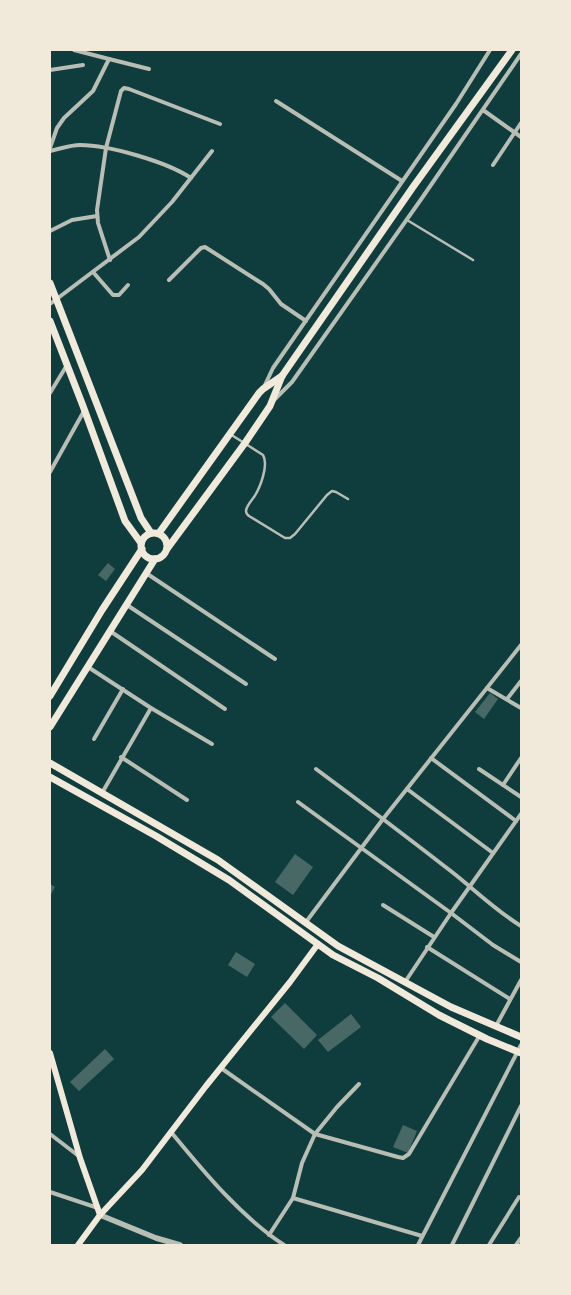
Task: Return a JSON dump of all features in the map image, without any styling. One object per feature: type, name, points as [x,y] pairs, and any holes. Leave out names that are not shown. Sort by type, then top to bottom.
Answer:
[{"type":"main road","points":[[50,321],[52,333],[85,410],[124,521],[148,557],[155,559],[163,556],[245,443],[274,400],[284,374],[413,187],[512,50]]},
{"type":"main road","points":[[50,283],[53,302],[100,414],[141,518],[151,533]]},
{"type":"main road","points":[[159,533],[263,389],[284,374]]},
{"type":"main road","points":[[88,419],[100,414]]},
{"type":"main road","points":[[50,696],[141,546],[145,536],[151,533],[159,533],[167,541],[167,549]]},
{"type":"main road","points":[[50,727],[155,559]]},
{"type":"main road","points":[[50,763],[218,860],[338,946],[451,1007],[521,1038]]},
{"type":"main road","points":[[50,777],[156,836],[228,880],[334,955],[378,978],[425,1007],[480,1035],[520,1050]]},
{"type":"main road","points":[[78,1245],[100,1215],[142,1170],[290,982],[318,944]]},
{"type":"main road","points":[[50,1053],[80,1158],[100,1215]]},
{"type":"street","points":[[74,50],[149,69]]},
{"type":"street","points":[[263,389],[273,368],[456,104],[490,50]]},
{"type":"street","points":[[274,400],[292,382],[521,54]]},
{"type":"street","points":[[50,148],[57,128],[64,118],[93,91],[110,59]]},
{"type":"street","points":[[50,70],[83,65]]},
{"type":"street","points":[[110,260],[97,216],[106,148],[120,91],[124,88],[129,89],[220,124]]},
{"type":"street","points":[[276,101],[402,181]]},
{"type":"street","points":[[483,110],[521,137]]},
{"type":"street","points":[[493,166],[521,123]]},
{"type":"street","points":[[50,151],[74,145],[106,148],[172,167],[191,178]]},
{"type":"street","points":[[53,302],[130,244],[154,221],[212,151]]},
{"type":"street","points":[[50,231],[72,220],[97,216]]},
{"type":"street","points":[[169,280],[201,248],[205,248],[263,284],[281,304],[306,321]]},
{"type":"street","points":[[93,272],[113,295],[118,296],[128,285]]},
{"type":"street","points":[[50,393],[67,366]]},
{"type":"street","points":[[50,472],[85,410]]},
{"type":"street","points":[[146,573],[274,659]]},
{"type":"street","points":[[127,605],[246,684]]},
{"type":"street","points":[[110,631],[225,709]]},
{"type":"street","points":[[306,922],[383,819],[521,645]]},
{"type":"street","points":[[88,666],[151,708],[212,744]]},
{"type":"street","points":[[507,700],[521,680]]},
{"type":"street","points":[[487,688],[521,708]]},
{"type":"street","points":[[94,739],[122,689]]},
{"type":"street","points":[[102,792],[121,757],[151,708]]},
{"type":"street","points":[[121,757],[187,800]]},
{"type":"street","points":[[431,758],[516,821]]},
{"type":"street","points":[[503,786],[521,758]]},
{"type":"street","points":[[316,769],[470,886],[494,908],[521,926]]},
{"type":"street","points":[[479,769],[521,797]]},
{"type":"street","points":[[407,789],[493,852]]},
{"type":"street","points":[[298,802],[493,945],[521,962]]},
{"type":"street","points":[[405,982],[427,947],[521,814]]},
{"type":"street","points":[[383,905],[434,937]]},
{"type":"street","points":[[427,947],[510,999]]},
{"type":"street","points":[[496,1026],[521,980]]},
{"type":"street","points":[[221,1068],[315,1134],[403,1158],[409,1154],[480,1035]]},
{"type":"street","points":[[418,1245],[520,1050]]},
{"type":"street","points":[[270,1235],[293,1198],[302,1163],[315,1134],[337,1107],[359,1084]]},
{"type":"street","points":[[452,1245],[521,1106]]},
{"type":"street","points":[[171,1132],[220,1189],[270,1235],[284,1245]]},
{"type":"street","points":[[50,1134],[80,1158]]},
{"type":"street","points":[[50,1192],[98,1208]]},
{"type":"street","points":[[489,1245],[519,1197]]},
{"type":"street","points":[[293,1198],[422,1236]]},
{"type":"street","points":[[100,1215],[156,1238],[180,1245]]},
{"type":"street","points":[[516,1245],[521,1238]]},
{"type":"lane","points":[[406,220],[473,260]]},
{"type":"lane","points":[[230,434],[263,455],[266,460],[266,466],[258,490],[246,509],[246,513],[285,538],[290,538],[295,534],[332,491],[348,499]]},
{"type":"building","points":[[108,563],[115,569],[106,581],[98,575]]},
{"type":"building","points":[[490,693],[498,699],[484,719],[475,712]]},
{"type":"building","points":[[295,854],[313,867],[293,895],[275,882]]},
{"type":"building","points":[[50,884],[55,887],[50,896]]},
{"type":"building","points":[[236,952],[255,964],[247,977],[228,965]]},
{"type":"building","points":[[285,1003],[317,1035],[304,1049],[271,1017]]},
{"type":"building","points":[[351,1014],[361,1027],[328,1052],[318,1040]]},
{"type":"building","points":[[105,1049],[114,1059],[79,1091],[70,1082]]},
{"type":"building","points":[[403,1125],[417,1131],[408,1153],[393,1147]]}]
